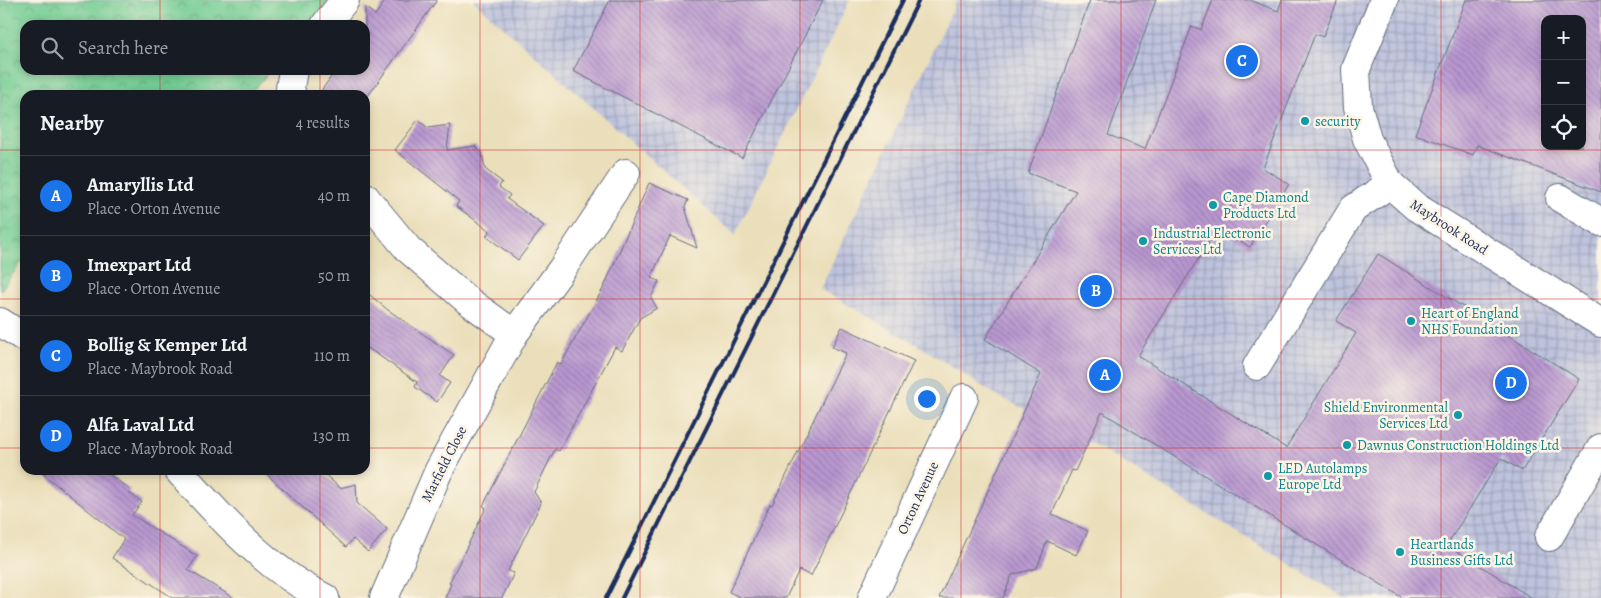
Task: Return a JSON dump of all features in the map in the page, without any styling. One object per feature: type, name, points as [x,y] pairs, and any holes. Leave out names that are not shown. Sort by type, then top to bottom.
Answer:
[{"type":"street","points":[[329,20],[345,0]]},
{"type":"street","name":"Maybrook Road","points":[[1384,0],[1356,69],[1358,107],[1367,139],[1390,184],[1416,207],[1601,323]]},
{"type":"street","points":[[291,90],[292,75]]},
{"type":"street","name":"Marfield Close","points":[[384,598],[439,470],[514,334],[562,269],[626,173]]},
{"type":"street","points":[[1257,366],[1353,209],[1390,184]]},
{"type":"street","points":[[1560,198],[1601,222]]},
{"type":"street","points":[[370,203],[408,250],[467,300],[514,334]]},
{"type":"street","points":[[0,322],[20,335]]},
{"type":"street","name":"Orton Avenue","points":[[872,598],[964,398]]},
{"type":"street","points":[[1549,536],[1601,448]]},
{"type":"street","points":[[182,475],[214,510],[267,560],[305,588],[325,598]]},
{"type":"shaded area","points":[[473,0],[850,0],[735,235]]},
{"type":"shaded area","points":[[957,0],[1601,0],[1601,598],[1345,598],[1074,432],[999,397],[918,345],[820,289]]},
{"type":"green space","points":[[0,0],[330,0],[313,20],[20,20],[20,75],[267,75],[253,90],[20,90],[20,265],[0,291]]},
{"type":"building","points":[[386,0],[437,0],[370,93],[370,90],[322,90],[332,75],[370,75],[370,20],[365,20],[365,7],[375,15]]},
{"type":"building","points":[[610,0],[823,0],[742,158],[573,71]]},
{"type":"building","points":[[1090,0],[1156,0],[1108,135],[1145,149],[1192,26],[1201,30],[1213,0],[1250,0],[1278,11],[1282,0],[1338,0],[1323,37],[1315,34],[1263,168],[1289,184],[1250,247],[1218,227],[1138,356],[1286,448],[1356,333],[1336,321],[1378,254],[1579,379],[1522,471],[1501,458],[1447,545],[1532,598],[1403,598],[1102,412],[1075,471],[1072,470],[1052,514],[1088,531],[1076,555],[1047,541],[1037,568],[1012,575],[1003,598],[939,598],[1041,374],[985,339],[1076,191],[1028,173]]},
{"type":"building","points":[[1466,0],[1601,0],[1601,192],[1477,145],[1473,155],[1415,134]]},
{"type":"building","points":[[418,120],[428,128],[450,125],[447,150],[475,146],[482,153],[485,169],[502,182],[499,187],[510,195],[507,199],[544,226],[518,260],[486,236],[490,231],[456,206],[459,201],[395,150]]},
{"type":"building","points":[[649,183],[688,200],[685,207],[697,248],[670,236],[651,278],[659,281],[651,298],[657,308],[640,318],[622,351],[615,347],[559,451],[555,449],[534,492],[541,503],[508,571],[514,573],[502,598],[445,598],[451,584],[449,583],[486,508],[483,506],[557,362],[561,364],[604,287]]},
{"type":"building","points":[[370,295],[388,310],[454,355],[440,376],[450,383],[437,402],[415,387],[417,382],[370,349]]},
{"type":"building","points":[[842,327],[914,361],[811,576],[799,570],[786,598],[742,598],[729,592],[770,504],[772,505],[846,353],[832,347]]},
{"type":"building","points":[[44,475],[110,475],[130,490],[128,492],[142,502],[132,515],[197,556],[188,570],[234,598],[173,598],[112,558],[124,539]]},
{"type":"building","points":[[267,475],[326,475],[340,488],[356,484],[357,503],[387,529],[368,552],[353,539],[346,547]]},
{"type":"railway","points":[[606,598],[903,0]]},
{"type":"railway","points":[[622,598],[919,0]]},
{"type":"place","name":"Bollig & Kemper Ltd","points":[[1242,61]]},
{"type":"place","name":"security","points":[[1305,121]]},
{"type":"place","name":"Cape Diamond Products Ltd","points":[[1213,205]]},
{"type":"place","name":"Industrial Electronic Services Ltd","points":[[1143,241]]},
{"type":"place","name":"Imexpart Ltd","points":[[1096,291]]},
{"type":"place","name":"Heart of England NHS Foundation","points":[[1411,321]]},
{"type":"place","name":"Amaryllis Ltd","points":[[1105,375]]},
{"type":"place","name":"Alfa Laval Ltd","points":[[1511,383]]},
{"type":"place","name":"Shield Environmental Services Ltd","points":[[1458,415]]},
{"type":"place","name":"Dawnus Construction Holdings Ltd","points":[[1347,445]]},
{"type":"place","name":"LED Autolamps Europe Ltd","points":[[1268,476]]},
{"type":"place","name":"Heartlands Business Gifts Ltd","points":[[1400,552]]}]
